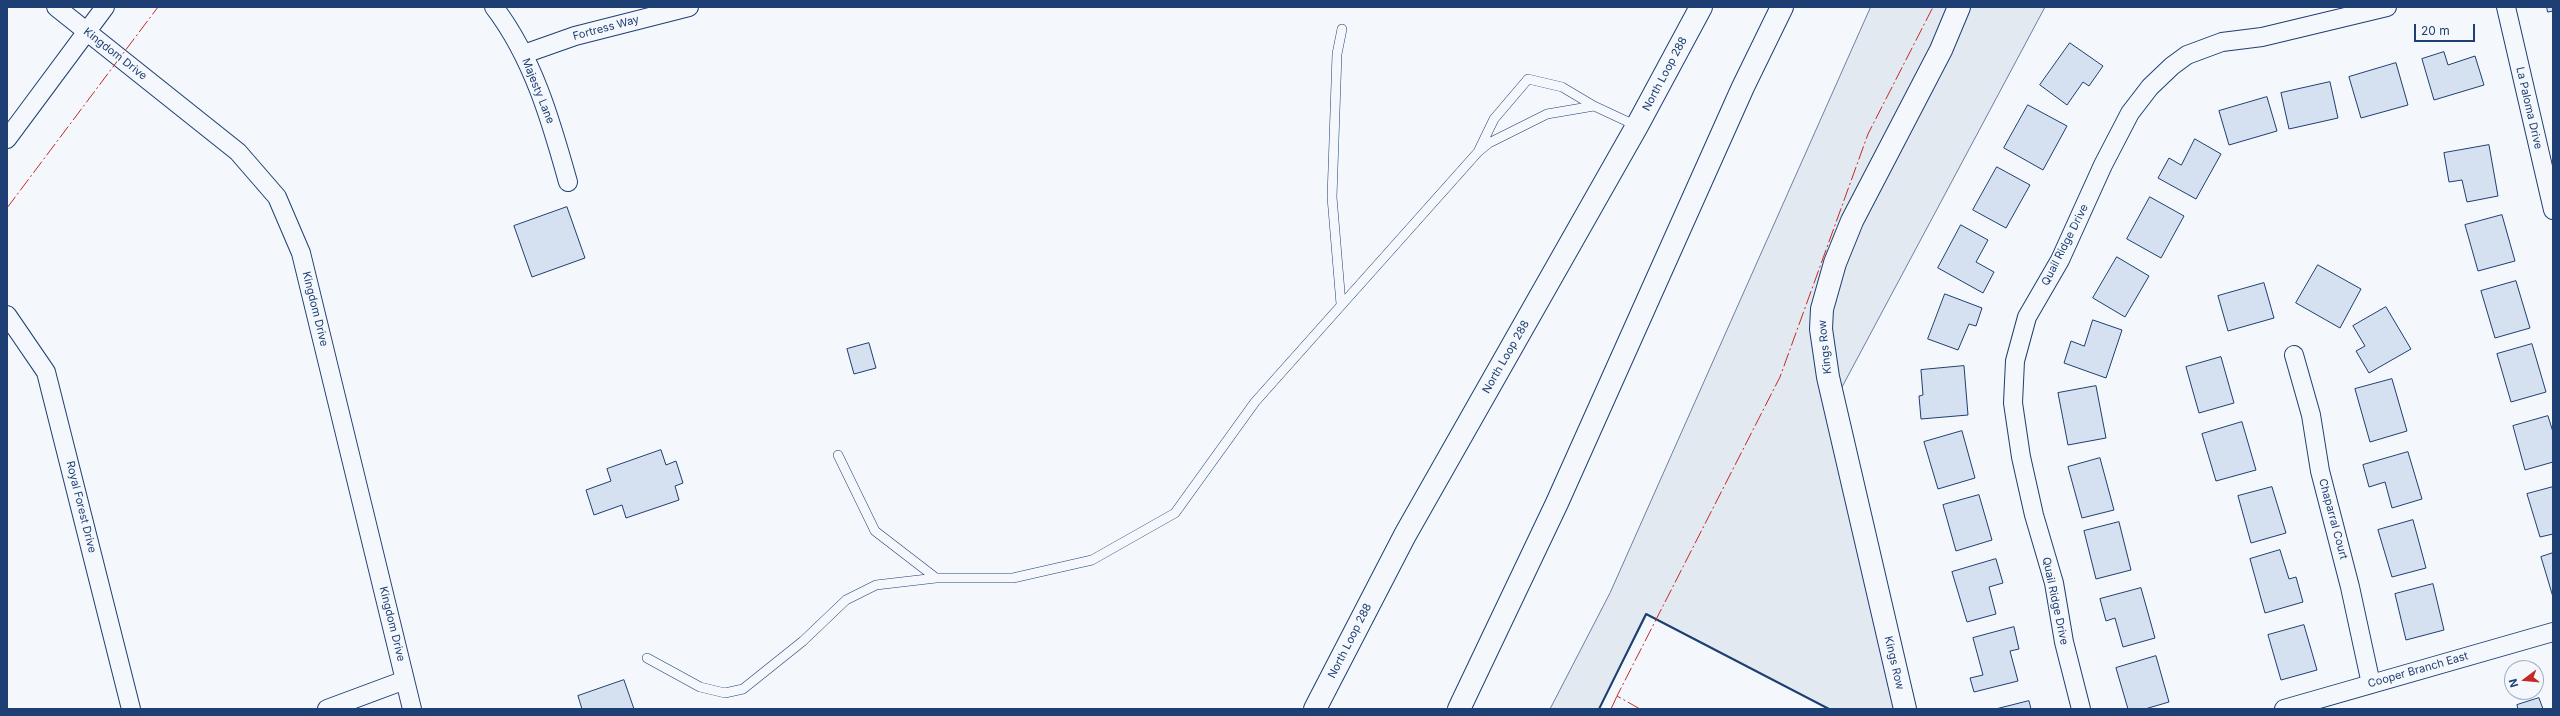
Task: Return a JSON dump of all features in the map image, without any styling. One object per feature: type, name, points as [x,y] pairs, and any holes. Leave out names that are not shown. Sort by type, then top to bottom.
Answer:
[{"type":"main road","name":"North Loop 288","points":[[1315,709],[1405,535],[1637,126],[1701,7]]},
{"type":"main road","points":[[1459,709],[1557,503],[1743,87],[1782,7]]},
{"type":"main road","name":"Kings Row","points":[[1905,709],[1828,377],[1821,329],[1822,309],[1835,263],[1852,221],[1941,50],[1959,7]]},
{"type":"street","name":"Kingdom Drive","points":[[56,7],[238,152],[277,198],[301,253],[412,709]]},
{"type":"street","points":[[7,139],[105,7]]},
{"type":"street","name":"Majesty Lane","points":[[494,7],[524,54],[549,114],[568,182]]},
{"type":"street","name":"Fortress Way","points":[[524,54],[575,36],[689,7]]},
{"type":"street","name":"Quail Ridge Drive","points":[[2081,709],[2064,642],[2054,583],[2034,515],[2021,457],[2013,403],[2015,361],[2027,317],[2060,260],[2103,165],[2130,113],[2150,87],[2172,66],[2187,55],[2222,42],[2262,37],[2387,7]]},
{"type":"street","name":"La Paloma Drive","points":[[2506,7],[2553,210]]},
{"type":"street","name":"Royal Forest Drive","points":[[7,315],[46,372],[131,709]]},
{"type":"street","name":"Chaparral Court","points":[[2294,355],[2311,415],[2320,472],[2350,587],[2371,684]]},
{"type":"street","name":"Cooper Branch East","points":[[2284,709],[2553,632]]},
{"type":"street","points":[[327,709],[405,680]]},
{"type":"lane","points":[[1341,304],[1332,196],[1337,54],[1342,28]]},
{"type":"lane","points":[[1478,152],[1494,119],[1528,79],[1562,87],[1594,106],[1637,126]]},
{"type":"lane","points":[[648,658],[700,687],[724,693],[743,689],[803,641],[846,600],[876,585],[936,578],[1013,578],[1092,560],[1175,513],[1255,402],[1478,152],[1490,143],[1547,114],[1594,106]]},
{"type":"lane","points":[[838,455],[875,531],[936,578]]},
{"type":"shaded area","points":[[1871,7],[2045,7],[1834,402],[1905,709],[1829,709],[1647,614],[1599,709],[1550,709],[1610,593]]},
{"type":"building","points":[[2547,7],[2553,7],[2553,11],[2548,12]]},
{"type":"building","points":[[2070,43],[2103,66],[2089,86],[2083,82],[2067,105],[2040,85]]},
{"type":"building","points":[[2444,52],[2448,65],[2475,56],[2484,85],[2434,100],[2422,59]]},
{"type":"building","points":[[2396,63],[2408,105],[2361,118],[2349,77]]},
{"type":"building","points":[[2330,82],[2338,118],[2289,129],[2281,93]]},
{"type":"building","points":[[2267,97],[2277,131],[2229,145],[2219,111]]},
{"type":"building","points":[[2028,105],[2067,126],[2043,170],[2004,148]]},
{"type":"building","points":[[2195,139],[2221,154],[2196,199],[2158,178],[2169,158],[2181,165]]},
{"type":"building","points":[[2489,145],[2498,196],[2467,202],[2462,180],[2449,182],[2444,153]]},
{"type":"building","points":[[1997,167],[2030,185],[2006,228],[1973,210]]},
{"type":"building","points":[[2150,197],[2184,216],[2161,258],[2127,239]]},
{"type":"building","points":[[567,207],[585,258],[532,277],[514,226]]},
{"type":"building","points":[[2502,215],[2515,261],[2478,271],[2465,225]]},
{"type":"building","points":[[1961,225],[1988,240],[1976,262],[1994,272],[1983,293],[1938,268]]},
{"type":"building","points":[[2117,257],[2149,276],[2125,317],[2093,298]]},
{"type":"building","points":[[2318,265],[2361,289],[2340,328],[2296,303]]},
{"type":"building","points":[[2516,281],[2530,328],[2495,338],[2481,291]]},
{"type":"building","points":[[2264,283],[2274,318],[2228,331],[2218,296]]},
{"type":"building","points":[[1945,294],[1982,308],[1976,326],[1969,324],[1958,350],[1928,339]]},
{"type":"building","points":[[2386,307],[2411,349],[2369,373],[2356,351],[2365,346],[2353,326]]},
{"type":"building","points":[[2093,320],[2122,330],[2106,378],[2064,363],[2071,341],[2084,346]]},
{"type":"building","points":[[869,343],[876,368],[854,374],[847,349]]},
{"type":"building","points":[[2532,344],[2546,392],[2511,402],[2497,354]]},
{"type":"building","points":[[2221,357],[2234,403],[2199,413],[2186,367]]},
{"type":"building","points":[[1964,366],[1968,415],[1921,419],[1919,396],[1923,395],[1921,370]]},
{"type":"building","points":[[2392,379],[2407,431],[2370,442],[2355,389]]},
{"type":"building","points":[[2096,386],[2106,438],[2068,445],[2058,393]]},
{"type":"building","points":[[2548,416],[2553,432],[2553,462],[2525,470],[2513,426]]},
{"type":"building","points":[[2242,422],[2256,470],[2216,481],[2202,434]]},
{"type":"building","points":[[1962,431],[1975,478],[1938,489],[1924,442]]},
{"type":"building","points":[[661,450],[666,465],[676,461],[683,483],[675,486],[679,500],[626,518],[622,505],[594,515],[586,490],[611,481],[607,469]]},
{"type":"building","points":[[2408,452],[2422,499],[2392,508],[2385,482],[2369,487],[2363,465]]},
{"type":"building","points":[[2100,458],[2114,510],[2082,518],[2068,467]]},
{"type":"building","points":[[2272,487],[2286,533],[2251,543],[2238,496]]},
{"type":"building","points":[[2553,487],[2553,534],[2540,537],[2527,494]]},
{"type":"building","points":[[1979,495],[1992,540],[1956,551],[1943,505]]},
{"type":"building","points":[[2413,520],[2426,568],[2392,577],[2378,530]]},
{"type":"building","points":[[2119,522],[2131,570],[2096,579],[2084,531]]},
{"type":"building","points":[[2280,550],[2289,579],[2296,577],[2303,602],[2265,613],[2250,559]]},
{"type":"building","points":[[2553,553],[2553,597],[2541,557]]},
{"type":"building","points":[[1996,559],[2003,583],[1989,587],[1996,614],[1967,622],[1952,572]]},
{"type":"building","points":[[2433,584],[2444,630],[2406,640],[2395,594]]},
{"type":"building","points":[[2141,588],[2155,638],[2123,647],[2115,618],[2106,621],[2100,599]]},
{"type":"building","points":[[2304,625],[2317,670],[2281,680],[2268,635]]},
{"type":"building","points":[[2014,627],[2019,649],[2010,651],[2018,681],[1974,692],[1970,678],[1983,675],[1973,638]]},
{"type":"building","points":[[2156,656],[2169,702],[2145,709],[2128,709],[2116,668]]},
{"type":"building","points":[[624,680],[634,709],[582,709],[578,696]]},
{"type":"building","points":[[2533,700],[2540,700],[2543,709],[2518,709],[2517,705]]},
{"type":"building","points":[[2029,701],[2031,709],[1996,709]]},
{"type":"wall","points":[[1599,709],[1646,614],[1829,709]]},
{"type":"power","points":[[7,208],[158,7]]},
{"type":"power","points":[[1640,709],[1617,696],[1780,377],[1868,134],[1933,7]]},
{"type":"power","points":[[1611,709],[1617,696]]}]
